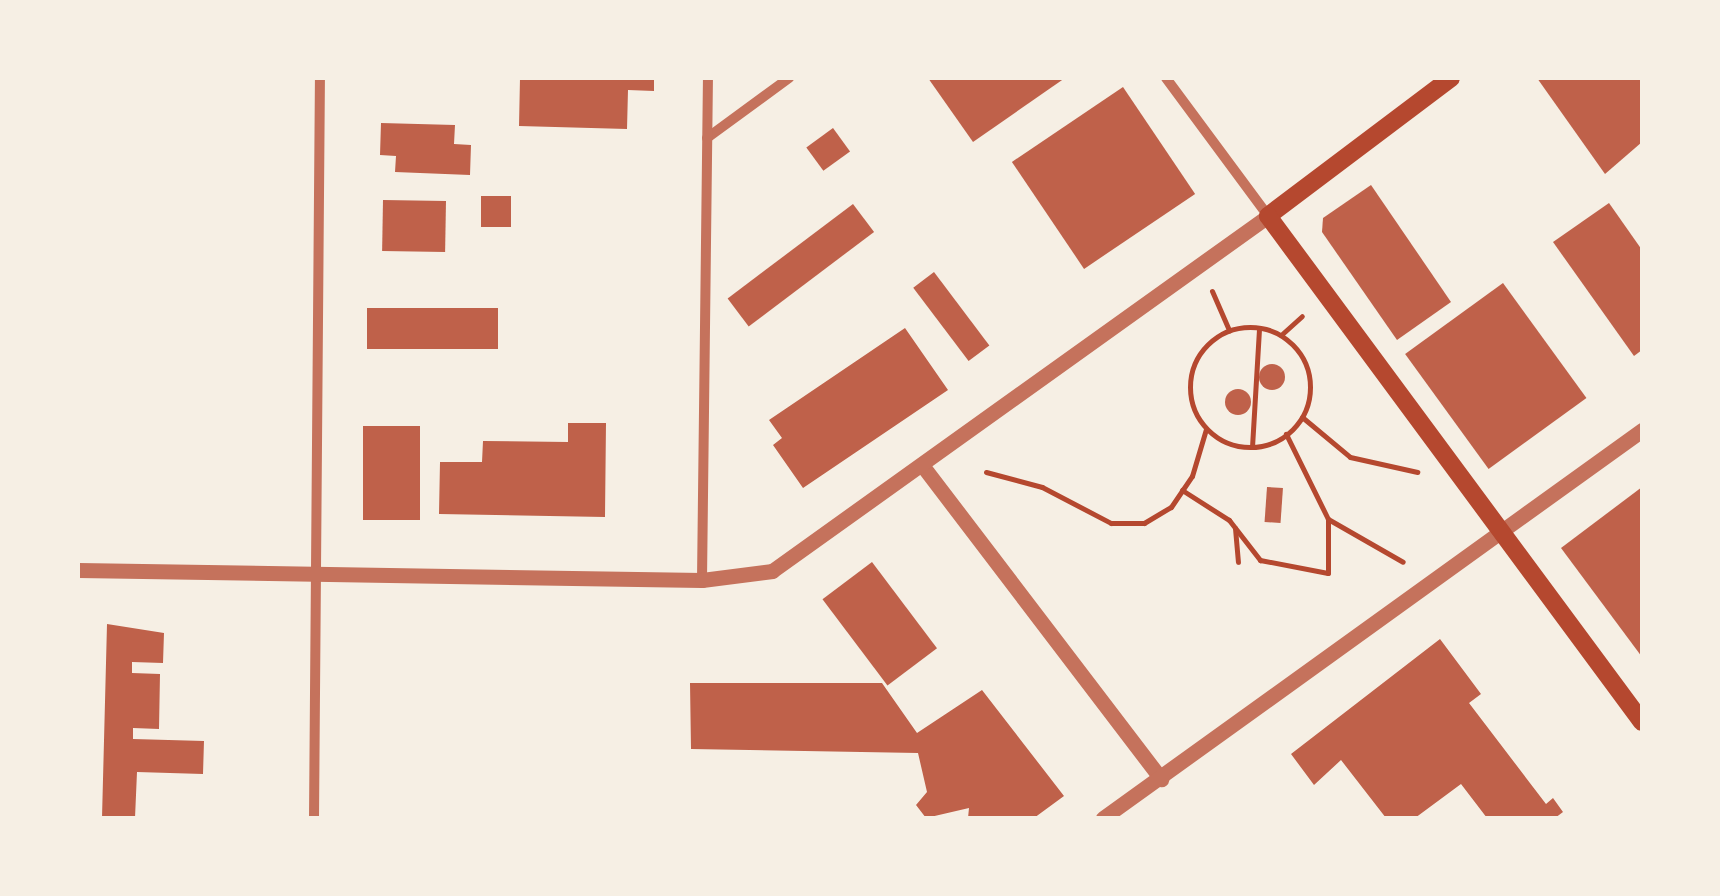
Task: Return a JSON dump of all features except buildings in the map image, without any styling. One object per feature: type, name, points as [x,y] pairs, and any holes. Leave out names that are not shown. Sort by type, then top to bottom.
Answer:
[{"type":"main road","points":[[1450,78],[1268,216],[1642,722]]},
{"type":"street","points":[[314,818],[320,78]]},
{"type":"street","points":[[702,580],[708,78]]},
{"type":"street","points":[[706,138],[789,78]]},
{"type":"street","points":[[78,570],[702,580],[772,571],[925,469],[1268,216],[1166,78]]},
{"type":"street","points":[[1102,818],[1505,536],[1642,430]]},
{"type":"street","points":[[925,469],[1161,780]]},
{"type":"path","points":[[1212,292],[1229,330]]},
{"type":"path","points":[[1280,335],[1302,316]]},
{"type":"path","points":[[1252,447],[1259,328]]},
{"type":"path","points":[[1259,328],[1280,335],[1308,372],[1302,418],[1286,434],[1252,447],[1206,429],[1191,402],[1192,370],[1207,344],[1229,330],[1259,328]]},
{"type":"path","points":[[1302,418],[1350,458],[1417,472]]},
{"type":"path","points":[[986,472],[1042,486],[1110,523],[1144,523],[1182,490],[1206,429]]},
{"type":"path","points":[[1182,490],[1235,528],[1260,560],[1274,556],[1322,576],[1331,568],[1328,519],[1286,434]]},
{"type":"path","points":[[1328,519],[1403,562]]},
{"type":"path","points":[[1235,528],[1238,562]]}]
